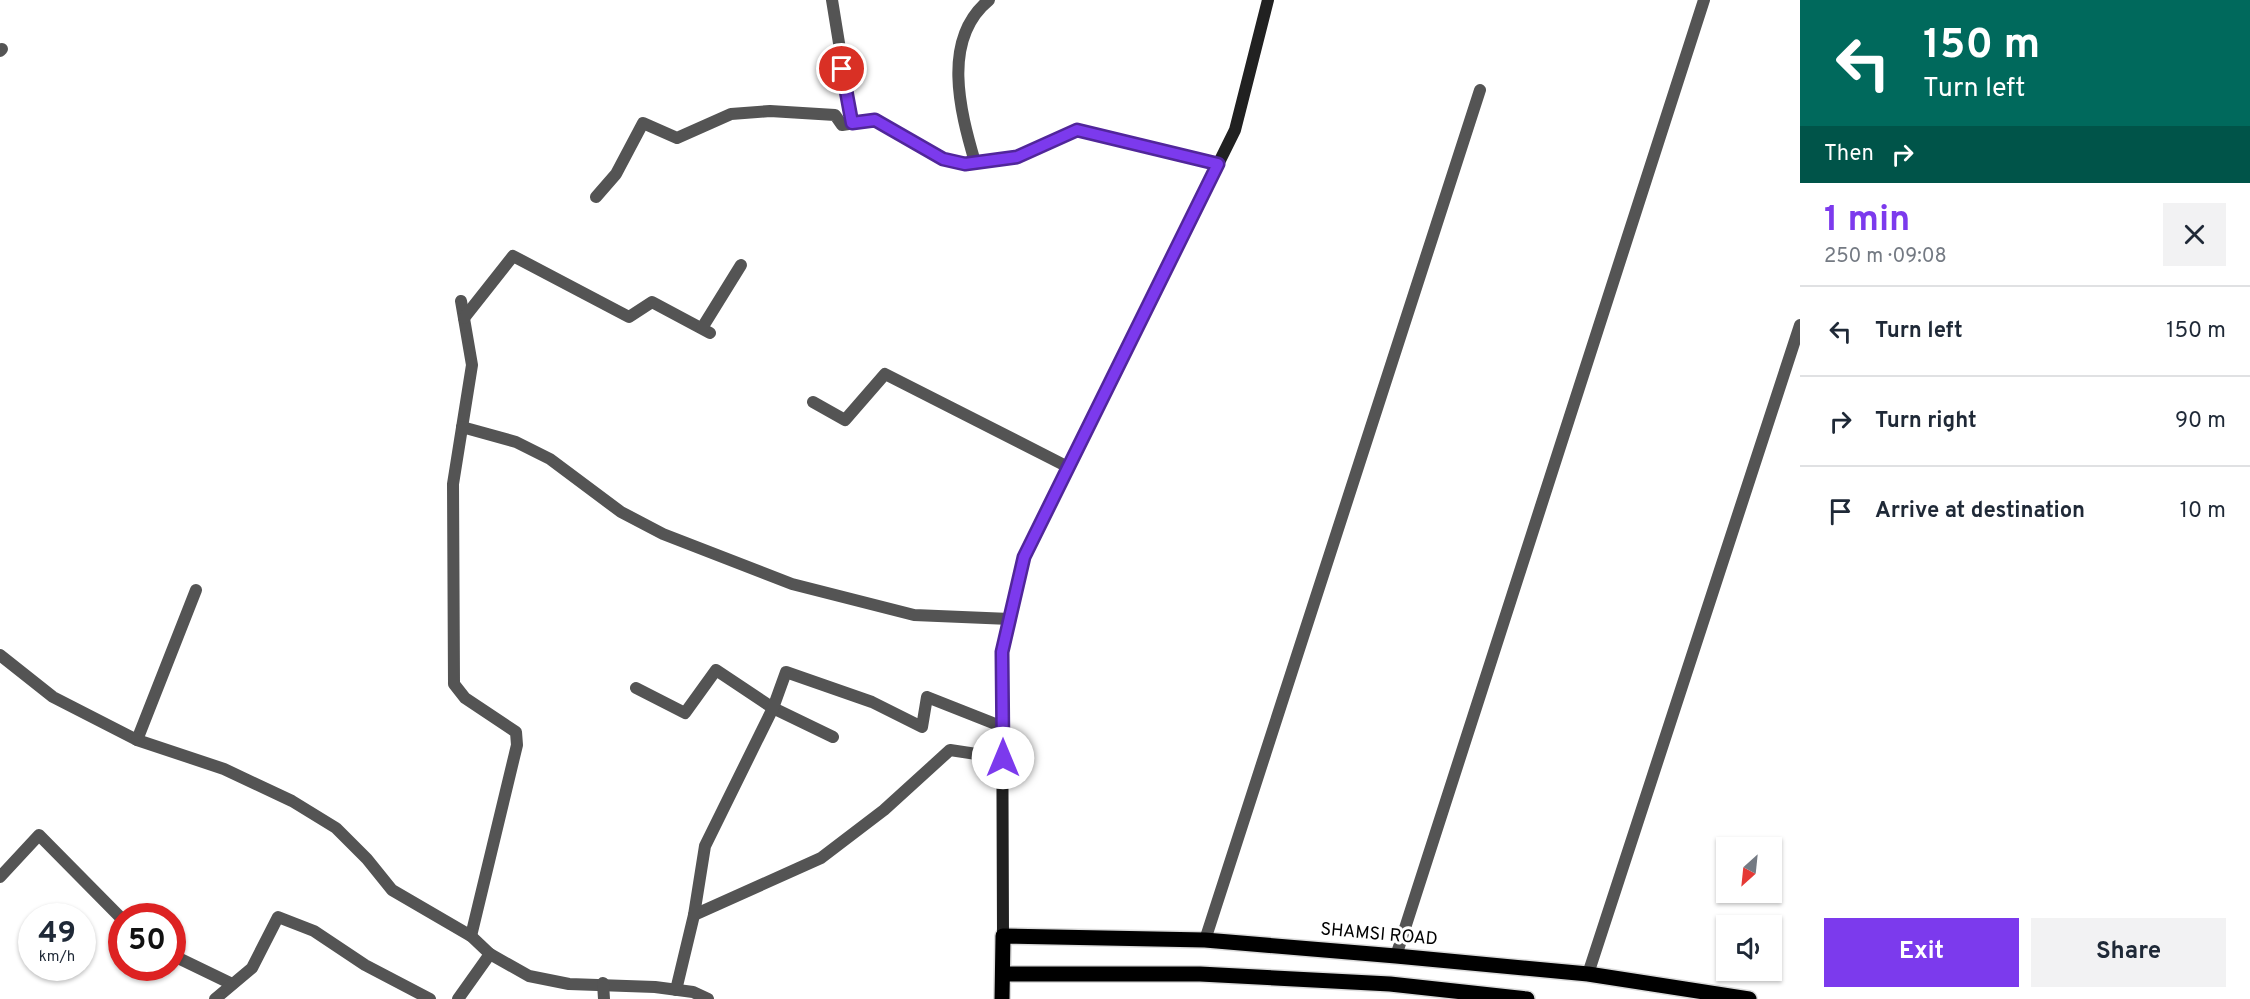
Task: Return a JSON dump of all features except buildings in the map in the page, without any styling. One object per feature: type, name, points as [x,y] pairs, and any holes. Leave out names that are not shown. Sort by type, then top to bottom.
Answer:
[{"type":"main road","points":[[1002,999],[1004,974],[1002,652],[1024,557],[1235,130],[1268,0]]},
{"type":"main road","name":"SHAMSI ROAD","points":[[1003,936],[1205,940],[1396,956],[1588,974],[1749,999]]},
{"type":"main road","points":[[1004,974],[1200,974],[1390,984],[1527,999]]},
{"type":"street","points":[[832,0],[852,123]]},
{"type":"street","points":[[975,162],[961,115],[961,42],[970,21],[989,0]]},
{"type":"street","points":[[1396,956],[1704,0]]},
{"type":"street","points":[[1205,940],[1480,90]]},
{"type":"street","points":[[596,197],[616,174],[643,123],[677,138],[731,114],[770,111],[835,115],[842,125],[875,120],[943,159],[965,164],[1017,157],[1077,130],[1218,164]]},
{"type":"street","points":[[464,318],[513,256],[629,317],[652,302],[706,331],[741,266]]},
{"type":"street","points":[[461,301],[472,365],[453,484],[454,684],[465,698],[516,732],[517,745],[471,936]]},
{"type":"street","points":[[1588,974],[1800,325]]},
{"type":"street","points":[[813,402],[845,420],[885,374],[1068,467]]},
{"type":"street","points":[[462,427],[516,442],[550,459],[621,512],[663,534],[792,584],[914,615],[1010,619]]},
{"type":"street","points":[[137,740],[196,590]]},
{"type":"street","points":[[0,655],[54,697],[137,740],[224,770],[292,801],[336,828],[367,859],[392,890],[471,936],[490,954],[530,976],[569,984],[603,983],[693,992],[708,999]]},
{"type":"street","points":[[636,688],[685,713],[716,670],[773,708],[833,738]]},
{"type":"street","points":[[676,990],[694,915],[705,846],[773,708],[786,672],[872,702],[922,727],[927,698],[1003,727]]},
{"type":"street","points":[[694,915],[821,858],[884,810],[950,750],[1003,758]]},
{"type":"street","points":[[0,877],[39,835],[108,905]]},
{"type":"street","points":[[215,999],[252,968],[278,916],[314,932],[365,965],[430,999]]},
{"type":"street","points":[[458,999],[490,954]]},
{"type":"street","points":[[186,962],[232,984]]},
{"type":"street","points":[[603,983],[604,999]]},
{"type":"route","points":[[842,69],[852,123],[875,120],[943,159],[965,164],[1017,157],[1077,130],[1218,164],[1024,557],[1002,652],[1003,758]]}]
